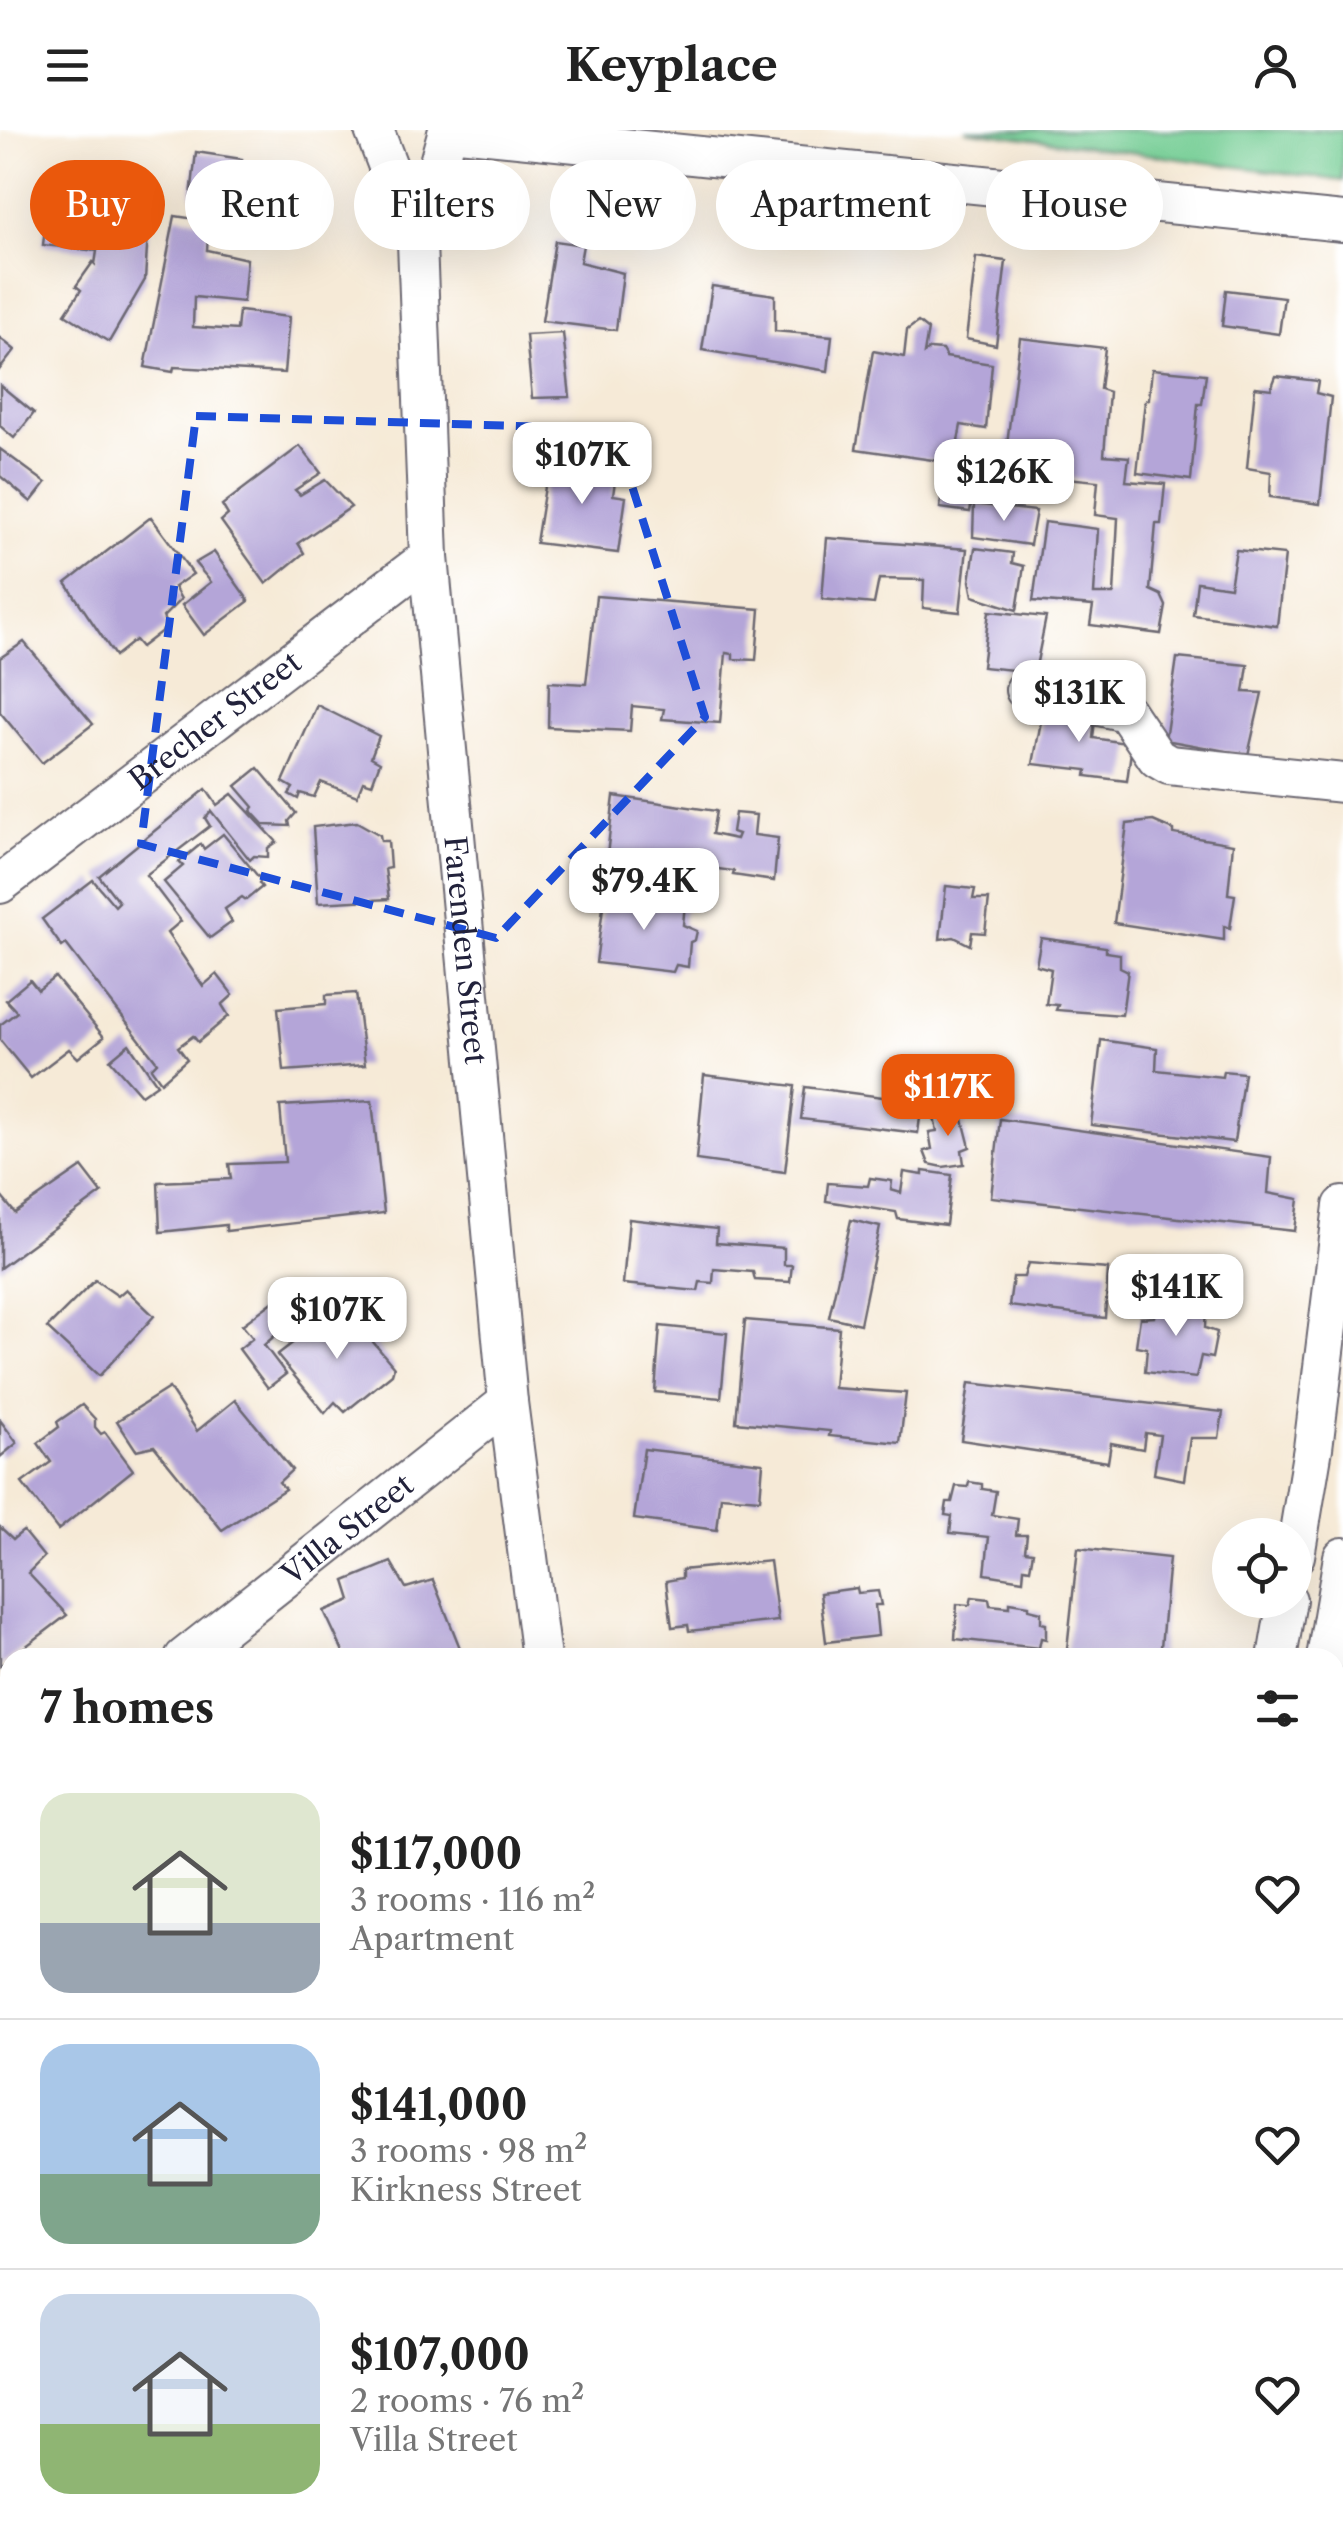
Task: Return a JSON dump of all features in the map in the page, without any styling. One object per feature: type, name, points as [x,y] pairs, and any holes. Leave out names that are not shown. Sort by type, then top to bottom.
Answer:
[{"type":"street","name":"Farenden Street","points":[[374,130],[386,160]]},
{"type":"street","name":"Farenden Street","points":[[440,160],[448,130]]},
{"type":"street","points":[[448,130],[1343,222]]},
{"type":"street","name":"Farenden Street","points":[[417,250],[429,557],[508,1402],[539,1648]]},
{"type":"street","name":"Brecher Street","points":[[0,884],[429,557]]},
{"type":"street","points":[[1025,690],[1126,712],[1157,758],[1169,765],[1343,783]]},
{"type":"street","points":[[1301,1518],[1343,1206]]},
{"type":"street","name":"Villa Street","points":[[197,1648],[508,1402]]},
{"type":"street","points":[[1328,1648],[1343,1557]]},
{"type":"street","points":[[1279,1648],[1285,1618]]},
{"type":"highlighted area","points":[[196,416],[614,429],[705,717],[496,938],[141,844]]},
{"type":"green space","points":[[965,130],[1343,130],[1343,181]]},
{"type":"building","points":[[196,152],[242,159],[242,160],[195,160]]},
{"type":"building","points":[[175,216],[185,217],[185,250],[207,250],[247,259],[243,302],[194,297],[193,327],[237,330],[239,311],[289,317],[284,373],[174,367],[173,372],[145,367]]},
{"type":"building","points":[[88,250],[147,250],[145,280],[109,342],[65,314],[81,290],[76,286],[95,264],[97,251]]},
{"type":"building","points":[[554,250],[582,250],[580,262],[623,273],[616,330],[542,321]]},
{"type":"building","points":[[976,257],[1006,261],[996,345],[966,339]]},
{"type":"building","points":[[712,286],[775,295],[775,331],[832,336],[828,371],[702,350]]},
{"type":"building","points":[[1226,290],[1284,297],[1279,334],[1222,326]]},
{"type":"building","points":[[918,322],[928,330],[924,353],[942,350],[946,357],[992,364],[986,429],[961,425],[954,463],[856,449],[873,351],[904,357],[907,330]]},
{"type":"building","points":[[563,333],[570,397],[532,398],[526,335]]},
{"type":"building","points":[[0,338],[15,350],[0,369]]},
{"type":"building","points":[[1020,338],[1105,348],[1100,389],[1109,392],[1104,455],[1129,457],[1126,481],[1165,484],[1161,524],[1156,524],[1150,590],[1161,595],[1166,606],[1161,634],[1090,625],[1093,606],[1033,601],[1044,522],[1098,529],[1094,594],[1114,594],[1118,518],[1095,515],[1098,481],[1036,475],[1038,447],[1007,444]]},
{"type":"building","points":[[1152,369],[1206,374],[1202,404],[1198,404],[1191,480],[1137,473]]},
{"type":"building","points":[[1276,376],[1318,381],[1316,393],[1331,397],[1320,504],[1270,497],[1271,472],[1247,468],[1255,387],[1271,389]]},
{"type":"building","points":[[0,385],[34,413],[14,438],[0,426]]},
{"type":"building","points":[[300,446],[321,473],[295,490],[300,495],[325,480],[351,507],[298,543],[304,553],[266,584],[221,521],[228,515],[222,505]]},
{"type":"building","points":[[0,449],[46,483],[31,502],[0,476]]},
{"type":"building","points":[[577,455],[618,461],[613,495],[626,497],[618,553],[536,543],[548,468],[574,469]]},
{"type":"building","points":[[945,466],[977,471],[970,512],[940,508]]},
{"type":"building","points":[[974,504],[1036,511],[1030,545],[973,537]]},
{"type":"building","points":[[151,517],[193,574],[174,587],[181,599],[163,617],[167,627],[141,647],[135,640],[115,656],[66,583]]},
{"type":"building","points":[[827,538],[967,549],[960,612],[923,608],[924,580],[879,579],[874,604],[822,599]]},
{"type":"building","points":[[975,548],[1013,553],[1012,563],[1024,566],[1017,610],[973,596],[970,581]]},
{"type":"building","points":[[1236,550],[1285,555],[1277,626],[1193,615],[1197,582],[1230,587]]},
{"type":"building","points":[[214,552],[249,601],[204,635],[182,605],[211,582],[195,563]]},
{"type":"building","points":[[596,596],[760,609],[756,660],[733,659],[733,654],[726,653],[720,723],[662,719],[664,709],[632,706],[630,731],[548,727],[549,682],[586,684]]},
{"type":"building","points":[[989,611],[1046,617],[1035,672],[982,667]]},
{"type":"building","points":[[24,642],[93,724],[42,763],[0,712],[0,658]]},
{"type":"building","points":[[1177,658],[1248,665],[1244,692],[1262,693],[1248,755],[1165,740]]},
{"type":"building","points":[[1045,700],[1095,720],[1093,738],[1132,744],[1127,781],[1086,776],[1087,770],[1033,764]]},
{"type":"building","points":[[317,705],[379,736],[371,757],[380,762],[372,784],[363,781],[357,796],[321,782],[314,797],[300,793],[298,799],[289,794],[293,788],[283,782]]},
{"type":"building","points":[[258,768],[296,813],[289,821],[290,826],[264,825],[236,786]]},
{"type":"building","points":[[206,789],[217,805],[232,794],[277,842],[268,848],[268,857],[254,856],[250,860],[211,811],[205,818],[210,826],[146,875],[181,921],[167,933],[203,986],[217,974],[233,995],[222,1005],[229,1016],[198,1042],[193,1036],[178,1047],[187,1059],[161,1082],[151,1068],[157,1062],[66,944],[62,947],[42,919],[93,880],[115,906],[119,902],[99,876]]},
{"type":"building","points":[[614,796],[716,811],[712,834],[736,839],[738,834],[732,832],[735,813],[756,815],[754,835],[778,838],[774,881],[733,875],[734,871],[607,855]]},
{"type":"building","points":[[1153,821],[1174,830],[1174,834],[1233,844],[1228,894],[1235,895],[1230,928],[1224,926],[1224,940],[1114,923],[1127,824]]},
{"type":"building","points":[[357,822],[380,835],[381,841],[388,841],[390,868],[385,869],[389,899],[318,903],[313,827]]},
{"type":"building","points":[[223,834],[261,880],[262,887],[225,909],[232,922],[210,938],[164,882],[183,866],[179,862],[201,844],[204,849]]},
{"type":"building","points":[[946,886],[975,889],[973,899],[989,899],[985,933],[972,932],[970,945],[954,937],[940,939]]},
{"type":"building","points":[[605,891],[685,903],[683,925],[697,931],[695,940],[690,942],[688,967],[676,965],[673,972],[596,963]]},
{"type":"building","points":[[1041,938],[1106,947],[1106,952],[1120,954],[1120,967],[1128,971],[1122,1015],[1056,1010],[1058,1005],[1046,1004],[1051,969],[1036,965]]},
{"type":"building","points":[[55,977],[104,1037],[78,1058],[69,1049],[31,1078],[0,1040],[0,1025],[17,1012],[6,1000],[30,980],[38,990]]},
{"type":"building","points":[[356,993],[365,1065],[284,1071],[278,1008],[326,1004],[326,995]]},
{"type":"building","points":[[1101,1040],[1157,1048],[1156,1070],[1222,1077],[1223,1071],[1244,1073],[1234,1142],[1091,1125]]},
{"type":"building","points":[[129,1044],[157,1084],[141,1095],[110,1060]]},
{"type":"building","points":[[704,1075],[795,1086],[785,1172],[696,1160]]},
{"type":"building","points":[[805,1087],[922,1102],[918,1133],[801,1119]]},
{"type":"building","points":[[372,1101],[384,1213],[226,1231],[226,1225],[160,1232],[158,1182],[231,1179],[229,1164],[285,1162],[280,1106]]},
{"type":"building","points":[[960,1108],[970,1147],[962,1150],[964,1164],[929,1164],[924,1151],[932,1149],[929,1132],[937,1131],[933,1113]]},
{"type":"building","points":[[1000,1119],[1271,1157],[1268,1193],[1299,1199],[1295,1231],[991,1197]]},
{"type":"building","points":[[82,1167],[102,1193],[0,1268],[0,1195],[15,1213]]},
{"type":"building","points":[[923,1171],[952,1175],[946,1225],[898,1219],[896,1212],[826,1201],[828,1183],[868,1186],[870,1178],[892,1181],[891,1190],[901,1193],[904,1172],[923,1175]]},
{"type":"building","points":[[629,1219],[717,1229],[716,1243],[784,1248],[784,1265],[792,1265],[790,1282],[755,1280],[753,1272],[714,1269],[713,1283],[700,1282],[698,1291],[623,1284]]},
{"type":"building","points":[[851,1220],[880,1227],[860,1324],[829,1317]]},
{"type":"building","points":[[1028,1263],[1108,1269],[1105,1318],[1009,1306],[1013,1277],[1024,1277]]},
{"type":"building","points":[[95,1280],[118,1296],[126,1289],[154,1316],[99,1376],[47,1328]]},
{"type":"building","points":[[274,1301],[292,1321],[264,1345],[286,1374],[268,1388],[239,1349],[253,1338],[242,1325]]},
{"type":"building","points":[[1157,1301],[1206,1305],[1205,1328],[1217,1332],[1212,1358],[1201,1356],[1196,1378],[1145,1372],[1147,1348],[1136,1346],[1140,1318],[1154,1317]]},
{"type":"building","points":[[342,1305],[394,1367],[392,1374],[345,1412],[335,1402],[325,1413],[277,1355]]},
{"type":"building","points":[[745,1320],[839,1328],[834,1388],[906,1393],[900,1443],[829,1436],[830,1431],[736,1422]]},
{"type":"building","points":[[660,1326],[727,1333],[721,1398],[655,1392]]},
{"type":"building","points":[[969,1383],[1223,1412],[1219,1438],[1190,1438],[1184,1480],[1154,1474],[1160,1435],[1145,1433],[1143,1449],[1111,1443],[1108,1462],[961,1440]]},
{"type":"building","points":[[169,1388],[197,1431],[235,1400],[292,1470],[279,1482],[285,1489],[222,1530],[154,1446],[136,1450],[117,1421]]},
{"type":"building","points":[[82,1405],[95,1419],[95,1427],[101,1434],[105,1432],[133,1470],[58,1530],[22,1483],[51,1462],[38,1443],[59,1427],[57,1422]]},
{"type":"building","points":[[0,1420],[17,1443],[0,1457]]},
{"type":"building","points":[[644,1449],[763,1463],[760,1499],[721,1496],[717,1530],[634,1519]]},
{"type":"building","points":[[969,1482],[996,1491],[992,1515],[1018,1519],[1016,1535],[1027,1535],[1025,1551],[1033,1552],[1030,1569],[1024,1568],[1023,1580],[985,1574],[989,1537],[950,1533],[952,1516],[945,1515],[947,1502],[952,1502],[956,1486],[968,1487]]},
{"type":"building","points":[[0,1527],[13,1539],[23,1531],[44,1557],[28,1573],[67,1615],[24,1648],[0,1648]]},
{"type":"building","points":[[1078,1548],[1169,1558],[1161,1648],[1067,1648]]},
{"type":"building","points":[[770,1561],[778,1621],[689,1631],[688,1625],[672,1627],[666,1581],[682,1578],[682,1570]]},
{"type":"building","points":[[391,1562],[406,1588],[433,1580],[460,1648],[341,1648],[324,1611],[351,1600],[345,1581]]},
{"type":"building","points":[[857,1588],[858,1593],[878,1591],[878,1636],[826,1642],[820,1593]]},
{"type":"building","points":[[972,1597],[989,1599],[990,1605],[1029,1605],[1029,1609],[1041,1612],[1046,1639],[1041,1638],[1039,1648],[955,1639],[957,1604],[970,1605]]}]
